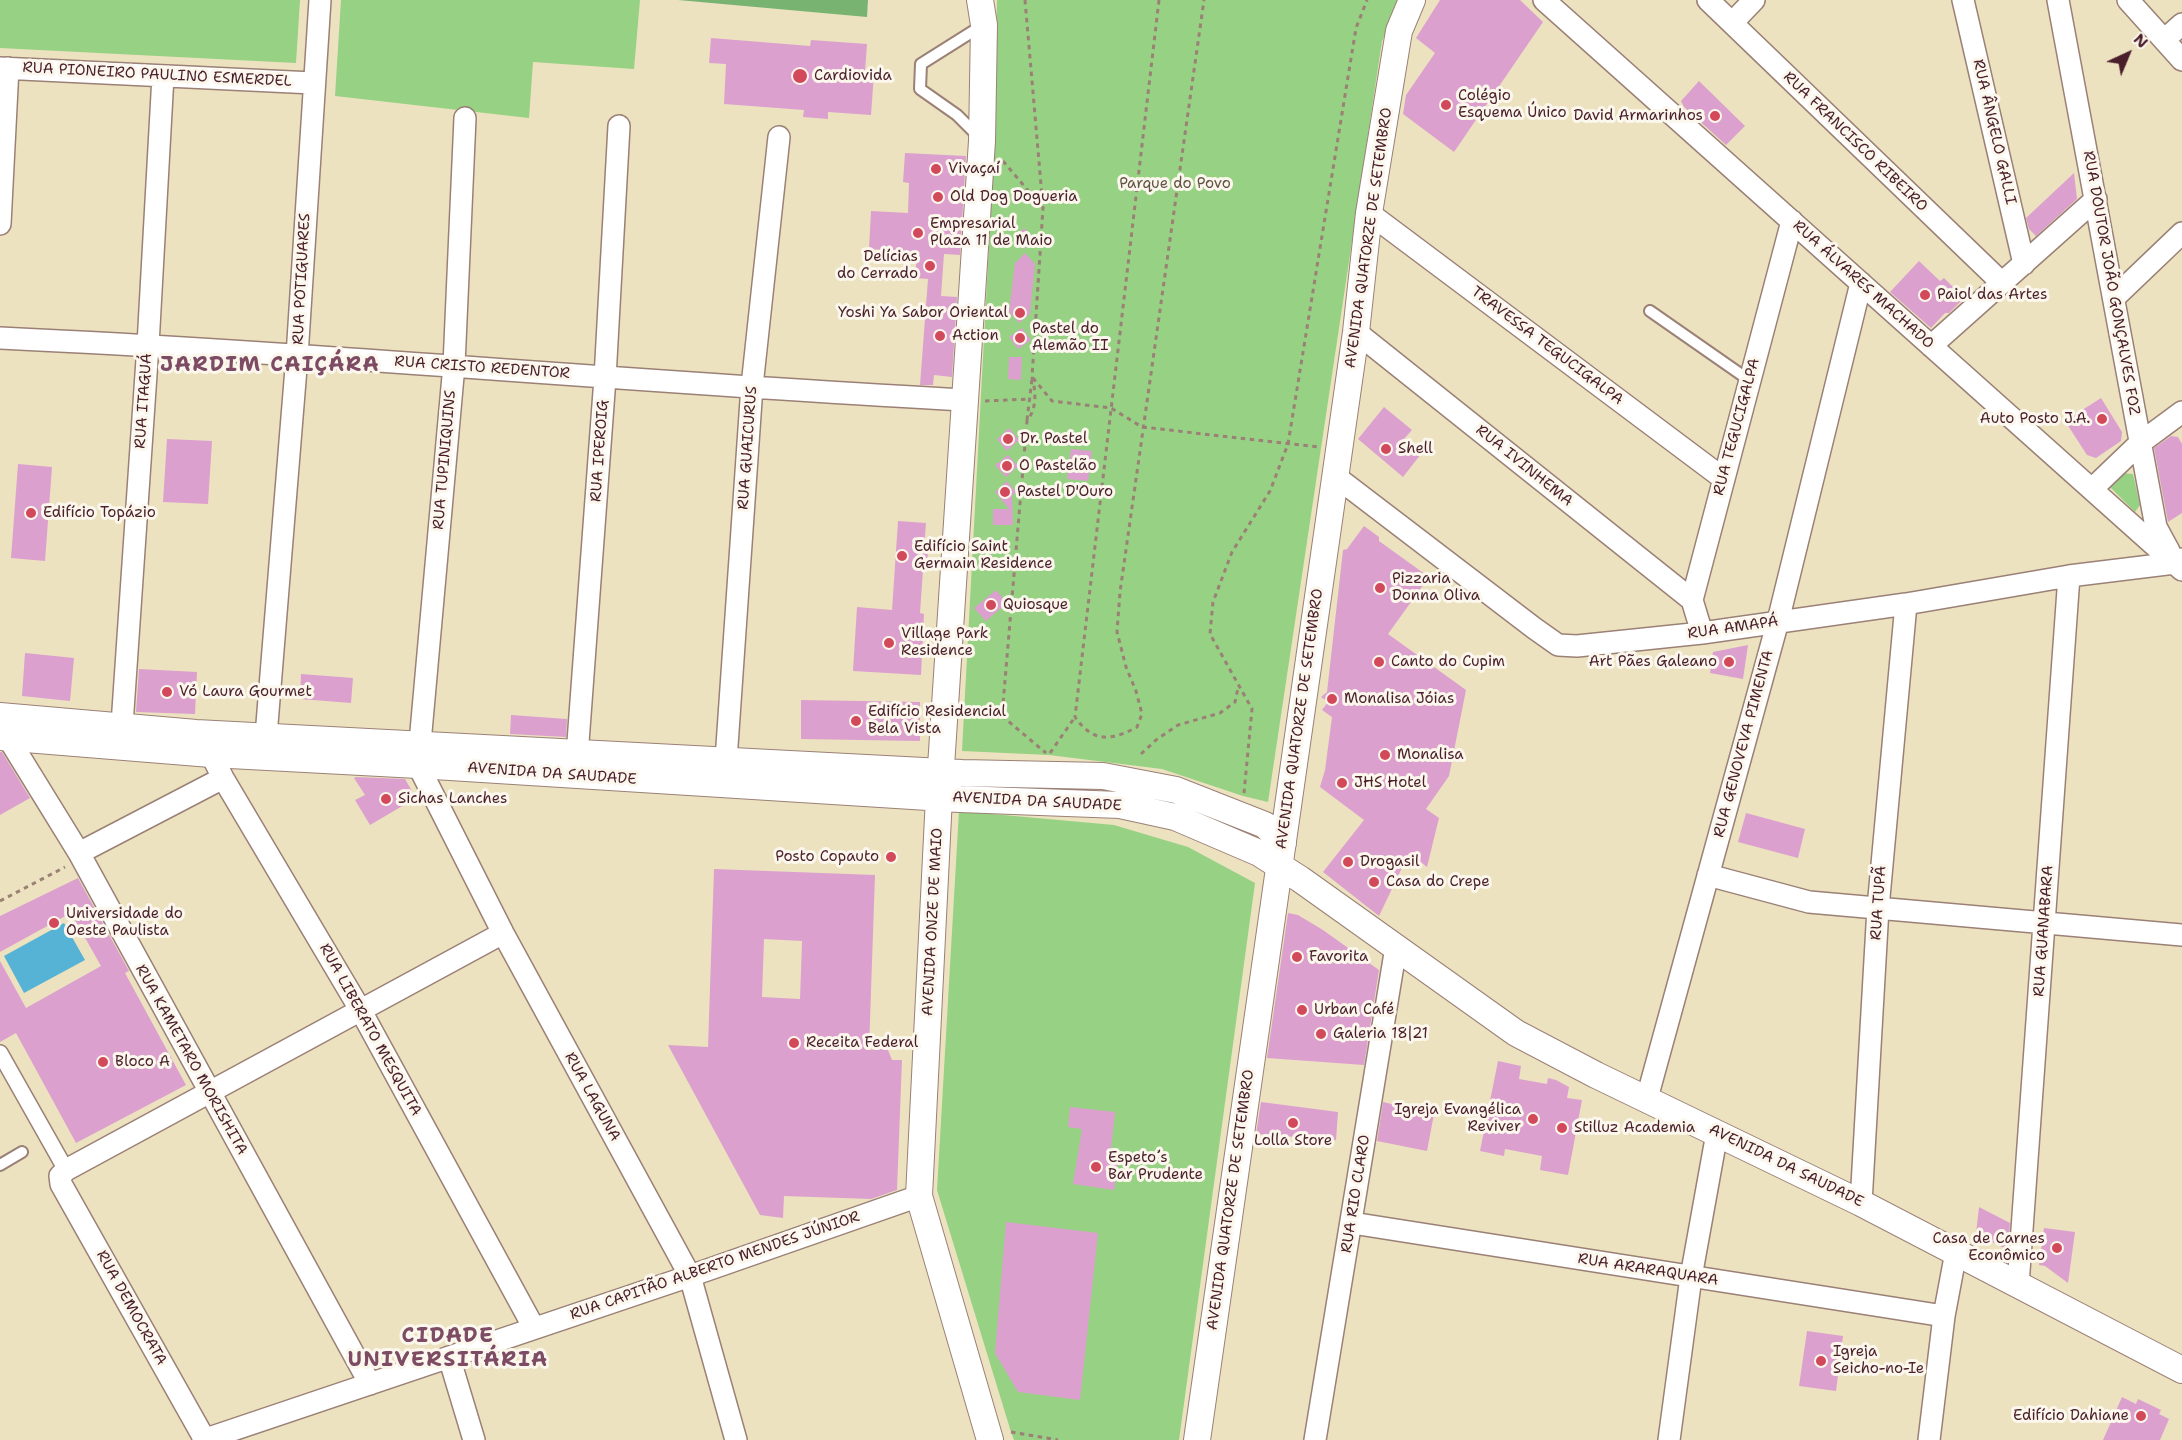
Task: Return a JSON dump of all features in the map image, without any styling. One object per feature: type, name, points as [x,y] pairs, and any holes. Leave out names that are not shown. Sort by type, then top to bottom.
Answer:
[{"type":"street","name":"RUA POTIGUARES","points":[[266,736],[297,356],[320,0]]},
{"type":"street","name":"AVENIDA ONZE DE MAIO","points":[[980,0],[984,25],[982,141],[939,797],[920,1196],[993,1438]]},
{"type":"street","name":"AVENIDA QUATORZE DE SETEMBRO","points":[[1197,1440],[1356,332],[1369,213],[1399,31],[1412,0]]},
{"type":"street","name":"RUA ÁLVARES MACHADO","points":[[1544,0],[2092,489],[2180,564]]},
{"type":"street","name":"RUA FRANCISCO RIBEIRO","points":[[1708,0],[2002,283]]},
{"type":"street","points":[[1732,23],[1754,0]]},
{"type":"street","name":"RUA ÂNGELO GALLI","points":[[1963,0],[2024,264]]},
{"type":"street","name":"RUA DOUTOR JOÃO GONÇALVES FOZ","points":[[2058,0],[2157,527],[2180,564]]},
{"type":"street","points":[[2128,0],[2182,60]]},
{"type":"street","points":[[2164,40],[2182,24]]},
{"type":"street","name":"RUA PIONEIRO PAULINO ESMERDEL","points":[[4,68],[314,82]]},
{"type":"street","points":[[0,224],[4,68]]},
{"type":"street","name":"RUA ITAGUÁ","points":[[122,725],[148,345],[163,76]]},
{"type":"street","name":"RUA TUPINIQUINS","points":[[419,754],[454,365],[465,118]]},
{"type":"street","name":"RUA IPEROIG","points":[[577,764],[605,378],[619,126]]},
{"type":"street","name":"RUA GUAICURUS","points":[[726,760],[752,386],[779,137]]},
{"type":"street","points":[[1931,346],[2096,199]]},
{"type":"street","name":"TRAVESSA TEGUCIGALPA","points":[[1369,213],[1724,479]]},
{"type":"street","name":"RUA TEGUCIGALPA","points":[[1692,600],[1792,221]]},
{"type":"street","points":[[2114,298],[2182,232]]},
{"type":"street","name":"RUA GENOVEVA PIMENTA","points":[[1647,1098],[1778,621],[1861,283]]},
{"type":"street","name":"RUA IVINHEMA","points":[[1356,332],[1692,600]]},
{"type":"street","name":"RUA CRISTO REDENTOR","points":[[0,338],[148,345],[454,365],[605,378],[965,400]]},
{"type":"street","points":[[2092,489],[2140,443],[2182,412]]},
{"type":"street","name":"RUA AMAPÁ","points":[[1335,477],[1558,645],[1577,646],[1702,633],[1906,604],[2069,576],[2180,564]]},
{"type":"street","name":"RUA GUANABARA","points":[[2018,1285],[2069,576]]},
{"type":"street","points":[[1692,600],[1702,633]]},
{"type":"street","name":"RUA TUPÃ","points":[[1861,1203],[1878,908],[1906,604]]},
{"type":"street","name":"AVENIDA DA SAUDADE","points":[[2,729],[122,725],[210,744],[266,736],[419,754]]},
{"type":"street","name":"AVENIDA DA SAUDADE","points":[[2,729],[210,744],[577,764],[939,797],[1120,805],[1175,816],[1259,853],[1281,855]]},
{"type":"street","name":"RUA KAMETARO MORISHITA","points":[[2,729],[80,855],[370,1384]]},
{"type":"street","name":"RUA LIBERATO MESQUITA","points":[[210,744],[223,778],[361,1011],[534,1328]]},
{"type":"street","name":"RUA LAGUNA","points":[[419,754],[503,933],[690,1276],[736,1440]]},
{"type":"street","name":"AVENIDA DA SAUDADE","points":[[577,764],[726,760],[941,771],[1103,776],[1176,790],[1266,825],[1281,855],[1396,947],[1516,1034],[1861,1203],[2182,1370]]},
{"type":"street","points":[[80,855],[223,778]]},
{"type":"street","points":[[1708,875],[1809,902],[2182,935]]},
{"type":"street","points":[[0,1053],[63,1173],[503,933]]},
{"type":"street","name":"RUA RIO CLARO","points":[[1315,1440],[1396,947]]},
{"type":"street","points":[[1669,1440],[1690,1276],[1717,1133]]},
{"type":"street","name":"RUA DEMOCRATA","points":[[63,1173],[61,1184],[204,1440]]},
{"type":"street","name":"RUA CAPITÃO ALBERTO MENDES JÚNIOR","points":[[204,1440],[920,1196]]},
{"type":"street","name":"RUA ARARAQUARA","points":[[1352,1223],[1944,1316]]},
{"type":"street","points":[[1929,1440],[1944,1316],[1956,1252]]},
{"type":"street","points":[[449,1357],[474,1440]]},
{"type":"lane","points":[[982,141],[957,116],[920,89],[921,64],[984,25]]},
{"type":"lane","points":[[1650,311],[1749,380]]},
{"type":"lane","points":[[0,1165],[22,1152]]},
{"type":"path","points":[[1025,0],[1043,208],[1032,377],[1002,716],[1048,755],[1075,717],[1159,0]]},
{"type":"path","points":[[1075,717],[1083,730],[1098,737],[1122,735],[1137,727],[1142,714],[1117,632],[1120,592],[1204,0]]},
{"type":"path","points":[[1243,796],[1252,709],[1210,634],[1213,602],[1232,552],[1270,491],[1287,444],[1356,28],[1367,0]]},
{"type":"path","points":[[1001,159],[1043,208]]},
{"type":"path","points":[[1032,377],[1052,401],[1111,408],[1142,427],[1339,450]]},
{"type":"path","points":[[1027,421],[1033,414],[1036,390],[1032,377]]},
{"type":"path","points":[[965,400],[1030,399]]},
{"type":"path","points":[[1141,754],[1178,725],[1220,713],[1235,702],[1239,686]]},
{"type":"path","points":[[0,901],[80,855]]},
{"type":"path","points":[[993,1438],[1058,1440]]},
{"type":"green space","points":[[0,0],[300,0],[296,63],[0,48]]},
{"type":"green space","points":[[341,0],[640,0],[634,69],[533,62],[529,118],[335,96]]},
{"type":"green space","points":[[678,0],[868,0],[867,17]]},
{"type":"green space","name":"Parque do Povo","points":[[997,0],[1399,0],[1382,41],[1268,802],[1162,769],[1049,755],[962,751],[994,151]]},
{"type":"green space","points":[[2122,473],[2133,474],[2140,505],[2135,512],[2107,484]]},
{"type":"green space","points":[[959,811],[1114,825],[1188,847],[1255,883],[1179,1440],[1014,1440],[1011,1432],[937,1190]]},
{"type":"water","points":[[64,923],[85,960],[24,993],[4,956]]},
{"type":"building","name":"Colégio Esquema Único","points":[[1440,0],[1520,0],[1543,22],[1454,152],[1403,114],[1406,95],[1435,53],[1416,38]]},
{"type":"building","name":"Cardiovida","points":[[711,38],[810,46],[811,40],[867,44],[865,72],[874,73],[871,115],[828,112],[828,119],[803,117],[804,110],[724,104],[726,64],[709,63]]},
{"type":"building","name":"David Armarinhos","points":[[1699,81],[1745,126],[1726,145],[1684,107],[1681,101]]},
{"type":"building","points":[[905,153],[966,156],[960,255],[944,254],[941,296],[957,297],[952,377],[934,375],[933,385],[920,385],[928,279],[915,278],[917,252],[869,249],[871,211],[908,213],[909,183],[903,182]]},
{"type":"building","points":[[2074,173],[2077,199],[2036,236],[2029,229],[2026,218]]},
{"type":"building","points":[[1024,228],[1034,239],[1024,249],[1014,238]]},
{"type":"building","points":[[1025,253],[1035,264],[1030,314],[1019,323],[1009,312],[1015,263]]},
{"type":"building","points":[[1919,261],[1940,281],[1944,278],[1964,298],[1931,328],[1890,292]]},
{"type":"building","name":"Pastel do Alemão II","points":[[1022,328],[1031,340],[1018,349],[1009,337]]},
{"type":"building","points":[[1009,357],[1022,357],[1021,380],[1008,379]]},
{"type":"building","points":[[2101,398],[2122,432],[2121,441],[2096,458],[2087,455],[2065,421]]},
{"type":"building","points":[[1384,407],[1412,430],[1403,440],[1421,454],[1403,477],[1358,439]]},
{"type":"building","name":"Dr. Pastel","points":[[1009,428],[1019,440],[1007,451],[997,439]]},
{"type":"building","points":[[2171,436],[2178,437],[2182,444],[2182,513],[2168,522],[2154,448]]},
{"type":"building","points":[[167,439],[212,441],[208,504],[163,502]]},
{"type":"building","points":[[1071,449],[1092,451],[1088,481],[1067,479]]},
{"type":"building","name":"O Pastelão","points":[[1008,455],[1018,466],[1006,477],[995,465]]},
{"type":"building","name":"Edifício Topázio","points":[[18,464],[52,467],[45,561],[11,558]]},
{"type":"building","points":[[1007,481],[1016,492],[1012,496],[1013,525],[993,525],[993,509],[1009,509],[995,492]]},
{"type":"building","points":[[898,521],[926,523],[924,549],[928,549],[927,570],[923,570],[920,613],[924,614],[921,675],[853,671],[857,607],[892,610]]},
{"type":"building","points":[[1364,526],[1379,537],[1379,541],[1429,577],[1388,634],[1466,690],[1449,776],[1426,809],[1439,818],[1427,867],[1409,853],[1379,916],[1323,872],[1364,820],[1320,787],[1325,770],[1332,717],[1322,710],[1328,702],[1321,697],[1327,692],[1343,550],[1347,549]]},
{"type":"building","name":"Quiosque","points":[[996,590],[1007,603],[986,621],[974,608]]},
{"type":"building","name":"Art Pães Galeano","points":[[1748,645],[1743,679],[1710,673],[1713,652]]},
{"type":"building","points":[[25,653],[74,658],[70,701],[22,696]]},
{"type":"building","name":"Vó Laura Gourmet","points":[[139,669],[197,672],[195,714],[136,712]]},
{"type":"building","points":[[301,674],[353,678],[351,703],[300,699]]},
{"type":"building","name":"Edifício Residencial Bela Vista","points":[[801,700],[920,702],[920,741],[801,739]]},
{"type":"building","points":[[511,715],[567,719],[566,737],[510,734]]},
{"type":"building","points":[[0,752],[30,798],[0,815]]},
{"type":"building","name":"Sichas Lanches","points":[[354,778],[405,779],[416,798],[370,825],[355,800],[365,795]]},
{"type":"building","points":[[1746,813],[1805,829],[1798,858],[1738,842]]},
{"type":"building","name":"Receita Federal","points":[[714,869],[875,875],[869,1050],[883,1048],[888,1050],[892,1060],[902,1060],[897,1190],[871,1199],[784,1196],[783,1218],[760,1215],[668,1045],[708,1047]],"holes":[[[764,939],[802,941],[800,999],[762,997]]]},
{"type":"building","name":"Bloco A","points":[[78,878],[129,971],[125,973],[186,1085],[76,1143],[16,1033],[0,1042],[0,961],[26,1008],[101,966],[71,913],[0,952],[0,916]]},
{"type":"building","points":[[1288,913],[1298,915],[1323,930],[1379,970],[1364,1065],[1267,1058]]},
{"type":"building","points":[[1498,1061],[1521,1066],[1519,1079],[1547,1084],[1548,1078],[1556,1080],[1569,1087],[1567,1098],[1582,1100],[1568,1175],[1540,1170],[1542,1156],[1505,1149],[1504,1156],[1480,1151]]},
{"type":"building","name":"Lolla Store","points":[[1261,1102],[1338,1112],[1336,1140],[1256,1134]]},
{"type":"building","points":[[1383,1102],[1434,1114],[1427,1151],[1377,1141]]},
{"type":"building","points":[[1070,1107],[1115,1112],[1111,1149],[1120,1151],[1114,1190],[1073,1184],[1082,1129],[1068,1127]]},
{"type":"building","points":[[1979,1207],[2010,1223],[2008,1250],[1976,1234]]},
{"type":"building","points":[[1006,1222],[1098,1233],[1080,1400],[1018,1392],[995,1353]]},
{"type":"building","name":"Casa de Carnes Econômico","points":[[2044,1228],[2075,1232],[2068,1283],[2045,1266],[2039,1265]]},
{"type":"building","name":"Igreja Seicho-no-Ie","points":[[1807,1331],[1843,1336],[1836,1391],[1799,1386]]},
{"type":"building","name":"Edifício Dahiane","points":[[2122,1397],[2136,1404],[2138,1399],[2161,1410],[2159,1414],[2169,1419],[2160,1440],[2103,1440]]},
{"type":"place","name":"Cardiovida","points":[[800,76]]},
{"type":"place","name":"Colégio Esquema Único","points":[[1446,105]]},
{"type":"place","name":"David Armarinhos","points":[[1715,116]]},
{"type":"place","name":"Vivaçaí","points":[[936,169]]},
{"type":"place","name":"Old Dog Dogueria","points":[[938,197]]},
{"type":"place","name":"Empresarial Plaza 11 de Maio","points":[[918,233]]},
{"type":"place","name":"Delícias do Cerrado","points":[[930,266]]},
{"type":"place","name":"Paiol das Artes","points":[[1925,295]]},
{"type":"place","name":"Yoshi Ya Sabor Oriental","points":[[1020,313]]},
{"type":"place","name":"Action","points":[[940,336]]},
{"type":"place","name":"Pastel do Alemão II","points":[[1020,338]]},
{"type":"place","name":"Auto Posto J.A.","points":[[2102,419]]},
{"type":"place","name":"Dr. Pastel","points":[[1008,439]]},
{"type":"place","name":"Shell","points":[[1386,449]]},
{"type":"place","name":"O Pastelão","points":[[1007,466]]},
{"type":"place","name":"Pastel D'Ouro","points":[[1005,492]]},
{"type":"place","name":"Edifício Topázio","points":[[31,513]]},
{"type":"place","name":"Edifício Saint Germain Residence","points":[[902,556]]},
{"type":"place","name":"Pizzaria Donna Oliva","points":[[1380,588]]},
{"type":"place","name":"Quiosque","points":[[991,605]]},
{"type":"place","name":"Village Park Residence","points":[[889,643]]},
{"type":"place","name":"Canto do Cupim","points":[[1379,662]]},
{"type":"place","name":"Art Pães Galeano","points":[[1729,662]]},
{"type":"place","name":"Vó Laura Gourmet","points":[[167,692]]},
{"type":"place","name":"Monalisa Jóias","points":[[1332,699]]},
{"type":"place","name":"Edifício Residencial Bela Vista","points":[[856,721]]},
{"type":"place","name":"Monalisa","points":[[1385,755]]},
{"type":"place","name":"JHS Hotel","points":[[1342,783]]},
{"type":"place","name":"Sichas Lanches","points":[[386,799]]},
{"type":"place","name":"Posto Copauto","points":[[891,857]]},
{"type":"place","name":"Drogasil","points":[[1348,862]]},
{"type":"place","name":"Casa do Crepe","points":[[1374,882]]},
{"type":"place","name":"Universidade do Oeste Paulista","points":[[54,923]]},
{"type":"place","name":"Favorita","points":[[1297,957]]},
{"type":"place","name":"Urban Café","points":[[1302,1010]]},
{"type":"place","name":"Galeria 18|21","points":[[1321,1034]]},
{"type":"place","name":"Receita Federal","points":[[794,1043]]},
{"type":"place","name":"Bloco A","points":[[103,1062]]},
{"type":"place","name":"Igreja Evangélica Reviver","points":[[1533,1119]]},
{"type":"place","name":"Lolla Store","points":[[1293,1123]]},
{"type":"place","name":"Stilluz Academia","points":[[1562,1128]]},
{"type":"place","name":"Espeto´s Bar Prudente","points":[[1096,1167]]},
{"type":"place","name":"Casa de Carnes Econômico","points":[[2057,1248]]},
{"type":"place","name":"Igreja Seicho-no-Ie","points":[[1821,1361]]},
{"type":"place","name":"Edifício Dahiane","points":[[2141,1416]]},
{"type":"district","name":"JARDIM CAIÇÁRA","points":[[270,366]]},
{"type":"district","name":"CIDADE UNIVERSITÁRIA","points":[[448,1349]]}]
